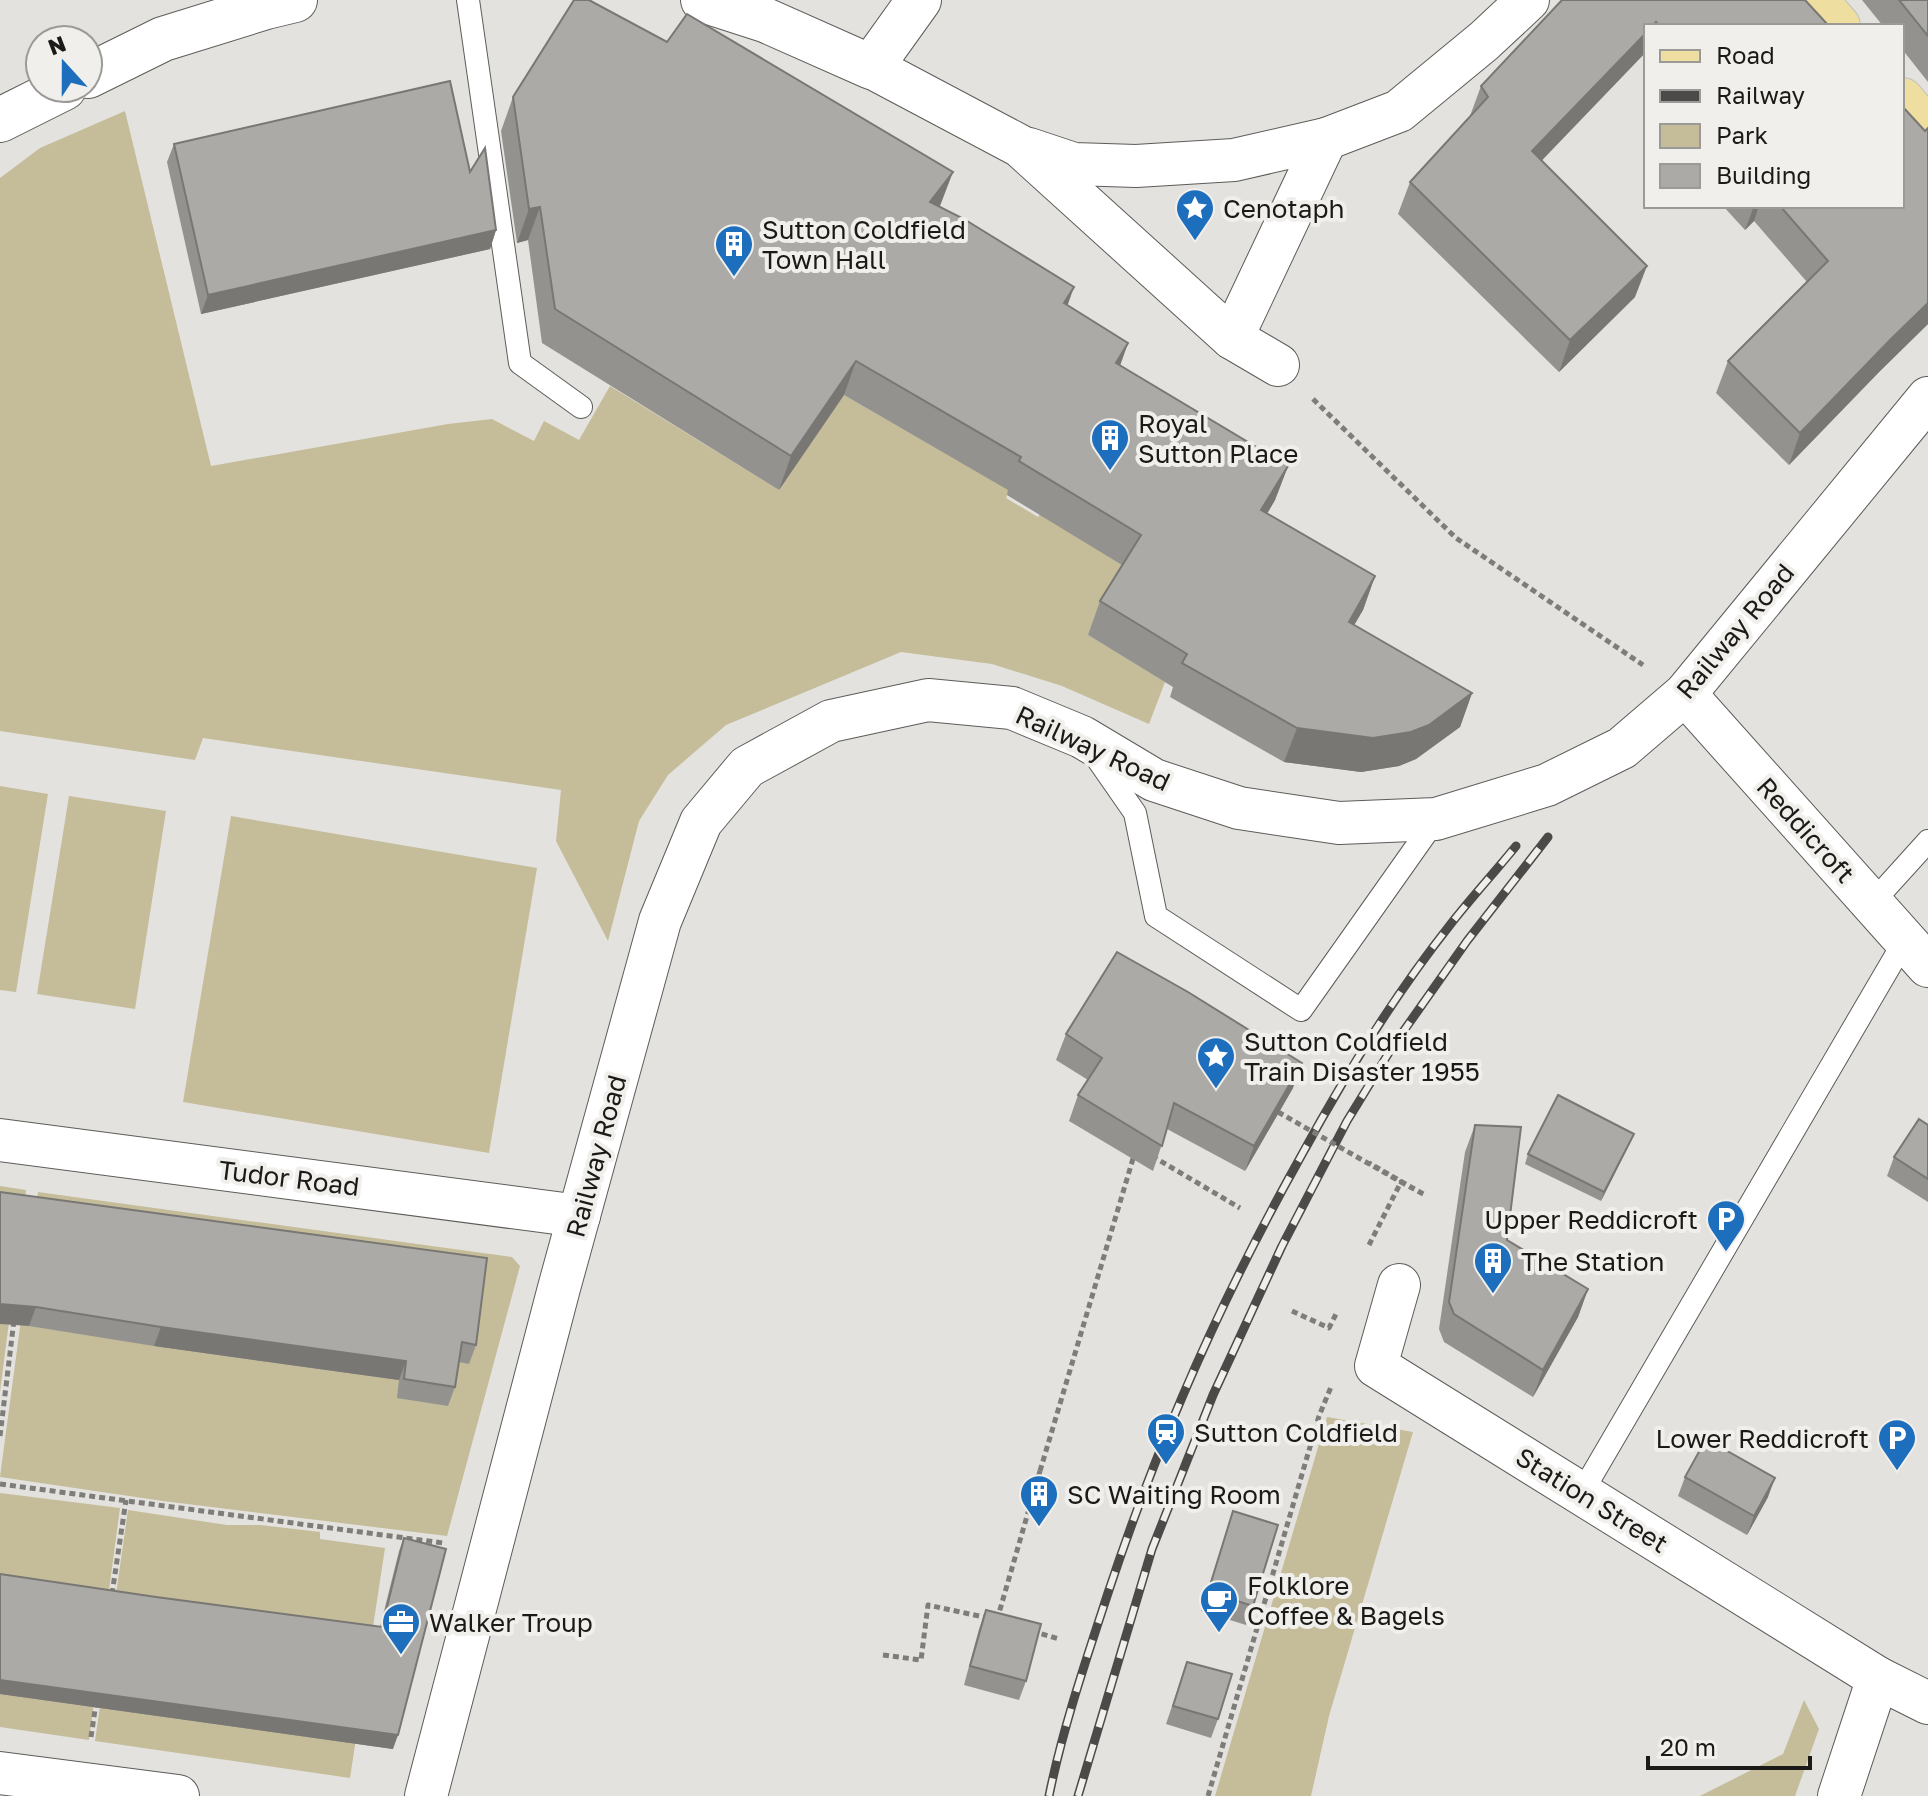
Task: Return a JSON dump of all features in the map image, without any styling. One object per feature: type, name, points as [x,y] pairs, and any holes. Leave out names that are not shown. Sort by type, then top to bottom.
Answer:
[{"type":"main road","points":[[1815,0],[1836,24]]},
{"type":"main road","points":[[1904,102],[1928,131]]},
{"type":"street","points":[[104,68],[163,39],[295,0]]},
{"type":"street","points":[[703,0],[765,20],[871,67],[1020,146],[1074,164],[1136,166],[1234,160],[1326,139],[1399,111],[1528,0]]},
{"type":"street","points":[[871,67],[919,0]]},
{"type":"street","points":[[0,120],[32,104]]},
{"type":"street","points":[[1232,338],[1326,139]]},
{"type":"street","points":[[1020,146],[1232,338],[1278,365]]},
{"type":"street","name":"Railway Road","points":[[426,1796],[660,921],[701,822],[747,767],[831,721],[928,700],[1012,708],[1082,737],[1154,780],[1239,808],[1339,823],[1436,819],[1547,785],[1622,748],[1685,694],[1928,398]]},
{"type":"street","name":"Reddicroft","points":[[1685,694],[1916,953]]},
{"type":"street","name":"Tudor Road","points":[[0,1140],[579,1216]]},
{"type":"street","name":"Station Street","points":[[1399,1285],[1376,1366],[1878,1678],[1928,1703]]},
{"type":"street","points":[[1839,1796],[1878,1678]]},
{"type":"street","points":[[0,1773],[178,1796]]},
{"type":"lane","points":[[468,0],[520,363],[581,407]]},
{"type":"lane","points":[[1082,737],[1135,813],[1156,916],[1301,1010],[1436,819]]},
{"type":"lane","points":[[1872,903],[1928,841]]},
{"type":"lane","points":[[1581,1494],[1916,953]]},
{"type":"path","points":[[1278,365],[1456,538],[1685,694]]},
{"type":"path","points":[[1265,1104],[1425,1195],[1369,1163]]},
{"type":"path","points":[[997,1620],[1138,1139]]},
{"type":"path","points":[[1150,1155],[1240,1208]]},
{"type":"path","points":[[1367,1248],[1401,1182]]},
{"type":"path","points":[[1292,1311],[1329,1328]]},
{"type":"path","points":[[0,1436],[15,1313]]},
{"type":"path","points":[[1208,1796],[1319,1416],[1337,1374]]},
{"type":"path","points":[[0,1484],[491,1549]]},
{"type":"path","points":[[112,1595],[126,1500]]},
{"type":"path","points":[[883,1655],[921,1660],[928,1605],[1009,1624]]},
{"type":"path","points":[[1022,1628],[1059,1639]]},
{"type":"path","points":[[84,1783],[98,1689]]},
{"type":"green space","points":[[125,111],[211,466],[492,419],[534,441],[544,421],[579,440],[610,386],[779,490],[844,395],[955,459],[1012,484],[1006,498],[1038,517],[1044,508],[1128,569],[1088,635],[1165,682],[1149,724],[1062,686],[992,664],[901,652],[726,725],[668,775],[639,821],[608,941],[556,841],[561,790],[203,738],[195,760],[0,731],[0,178],[40,148]]},
{"type":"green space","points":[[0,786],[48,794],[16,992],[0,990]]},
{"type":"green space","points":[[69,796],[166,811],[135,1009],[37,994]]},
{"type":"green space","points":[[231,816],[537,868],[489,1153],[183,1102]]},
{"type":"green space","points":[[0,1186],[26,1190],[0,1392]]},
{"type":"green space","points":[[38,1192],[512,1257],[520,1266],[447,1536],[163,1501],[0,1477]]},
{"type":"green space","points":[[1327,1417],[1413,1432],[1329,1716],[1311,1796],[1215,1796]]},
{"type":"green space","points":[[0,1493],[120,1508],[89,1740],[0,1727]]},
{"type":"green space","points":[[128,1510],[227,1525],[260,1525],[320,1532],[320,1539],[385,1548],[350,1778],[95,1741]]},
{"type":"green space","points":[[1804,1700],[1819,1729],[1795,1796],[1700,1796],[1783,1754]]},
{"type":"building","points":[[574,0],[589,0],[667,42],[687,14],[953,172],[930,202],[964,219],[1074,287],[1064,303],[1128,343],[1116,363],[1288,466],[1261,510],[1375,576],[1349,622],[1472,693],[1429,725],[1411,732],[1373,738],[1297,728],[1182,663],[1187,654],[1100,601],[1141,535],[1019,461],[1021,457],[856,361],[791,456],[555,309],[540,207],[529,209],[513,97]]},
{"type":"building","points":[[1562,0],[1805,0],[1827,24],[1644,24],[1644,35],[1532,151],[1647,266],[1570,340],[1410,182],[1488,97],[1481,86]]},
{"type":"building","points":[[1899,0],[1928,0],[1928,36]]},
{"type":"building","points":[[450,81],[470,172],[485,148],[496,230],[208,295],[174,144]]},
{"type":"building","points":[[1904,108],[1925,131],[1928,128],[1928,303],[1800,433],[1728,361],[1828,261],[1782,208],[1904,208]]},
{"type":"building","points":[[1117,952],[1302,1063],[1254,1146],[1174,1103],[1162,1146],[1078,1095],[1102,1058],[1066,1034]]},
{"type":"building","points":[[1558,1095],[1634,1134],[1604,1192],[1528,1154]]},
{"type":"building","points":[[1919,1119],[1928,1125],[1928,1179],[1894,1157]]},
{"type":"building","name":"The Station","points":[[1475,1125],[1521,1127],[1507,1240],[1588,1289],[1543,1370],[1454,1314],[1449,1302]]},
{"type":"building","points":[[0,1192],[487,1258],[476,1345],[462,1342],[455,1387],[404,1379],[406,1361],[0,1304]]},
{"type":"building","points":[[1706,1439],[1775,1478],[1754,1516],[1685,1477]]},
{"type":"building","points":[[1233,1511],[1278,1525],[1253,1606],[1208,1592]]},
{"type":"building","points":[[404,1538],[446,1549],[398,1735],[0,1680],[0,1574],[382,1627]]},
{"type":"building","points":[[986,1610],[1041,1624],[1026,1681],[970,1666]]},
{"type":"building","points":[[1187,1662],[1232,1674],[1218,1719],[1173,1706]]},
{"type":"railway","points":[[1078,1796],[1152,1549],[1213,1395],[1282,1246],[1347,1121],[1393,1046],[1467,941],[1548,837]]},
{"type":"railway","points":[[1049,1796],[1076,1694],[1127,1537],[1170,1426],[1244,1263],[1317,1128],[1389,1009],[1450,925],[1516,846]]},
{"type":"place","name":"Cenotaph","points":[[1195,242]]},
{"type":"place","name":"Sutton Coldfield Town Hall","points":[[734,278]]},
{"type":"place","name":"Royal Sutton Place","points":[[1110,472]]},
{"type":"place","name":"Sutton Coldfield Train Disaster 1955","points":[[1216,1090]]},
{"type":"place","name":"Upper Reddicroft","points":[[1726,1253]]},
{"type":"place","name":"The Station","points":[[1493,1295]]},
{"type":"place","name":"Sutton Coldfield","points":[[1166,1466]]},
{"type":"place","name":"Lower Reddicroft","points":[[1897,1472]]},
{"type":"place","name":"SC Waiting Room","points":[[1039,1528]]},
{"type":"place","name":"Folklore Coffee & Bagels","points":[[1219,1634]]},
{"type":"place","name":"Walker Troup","points":[[401,1656]]}]
